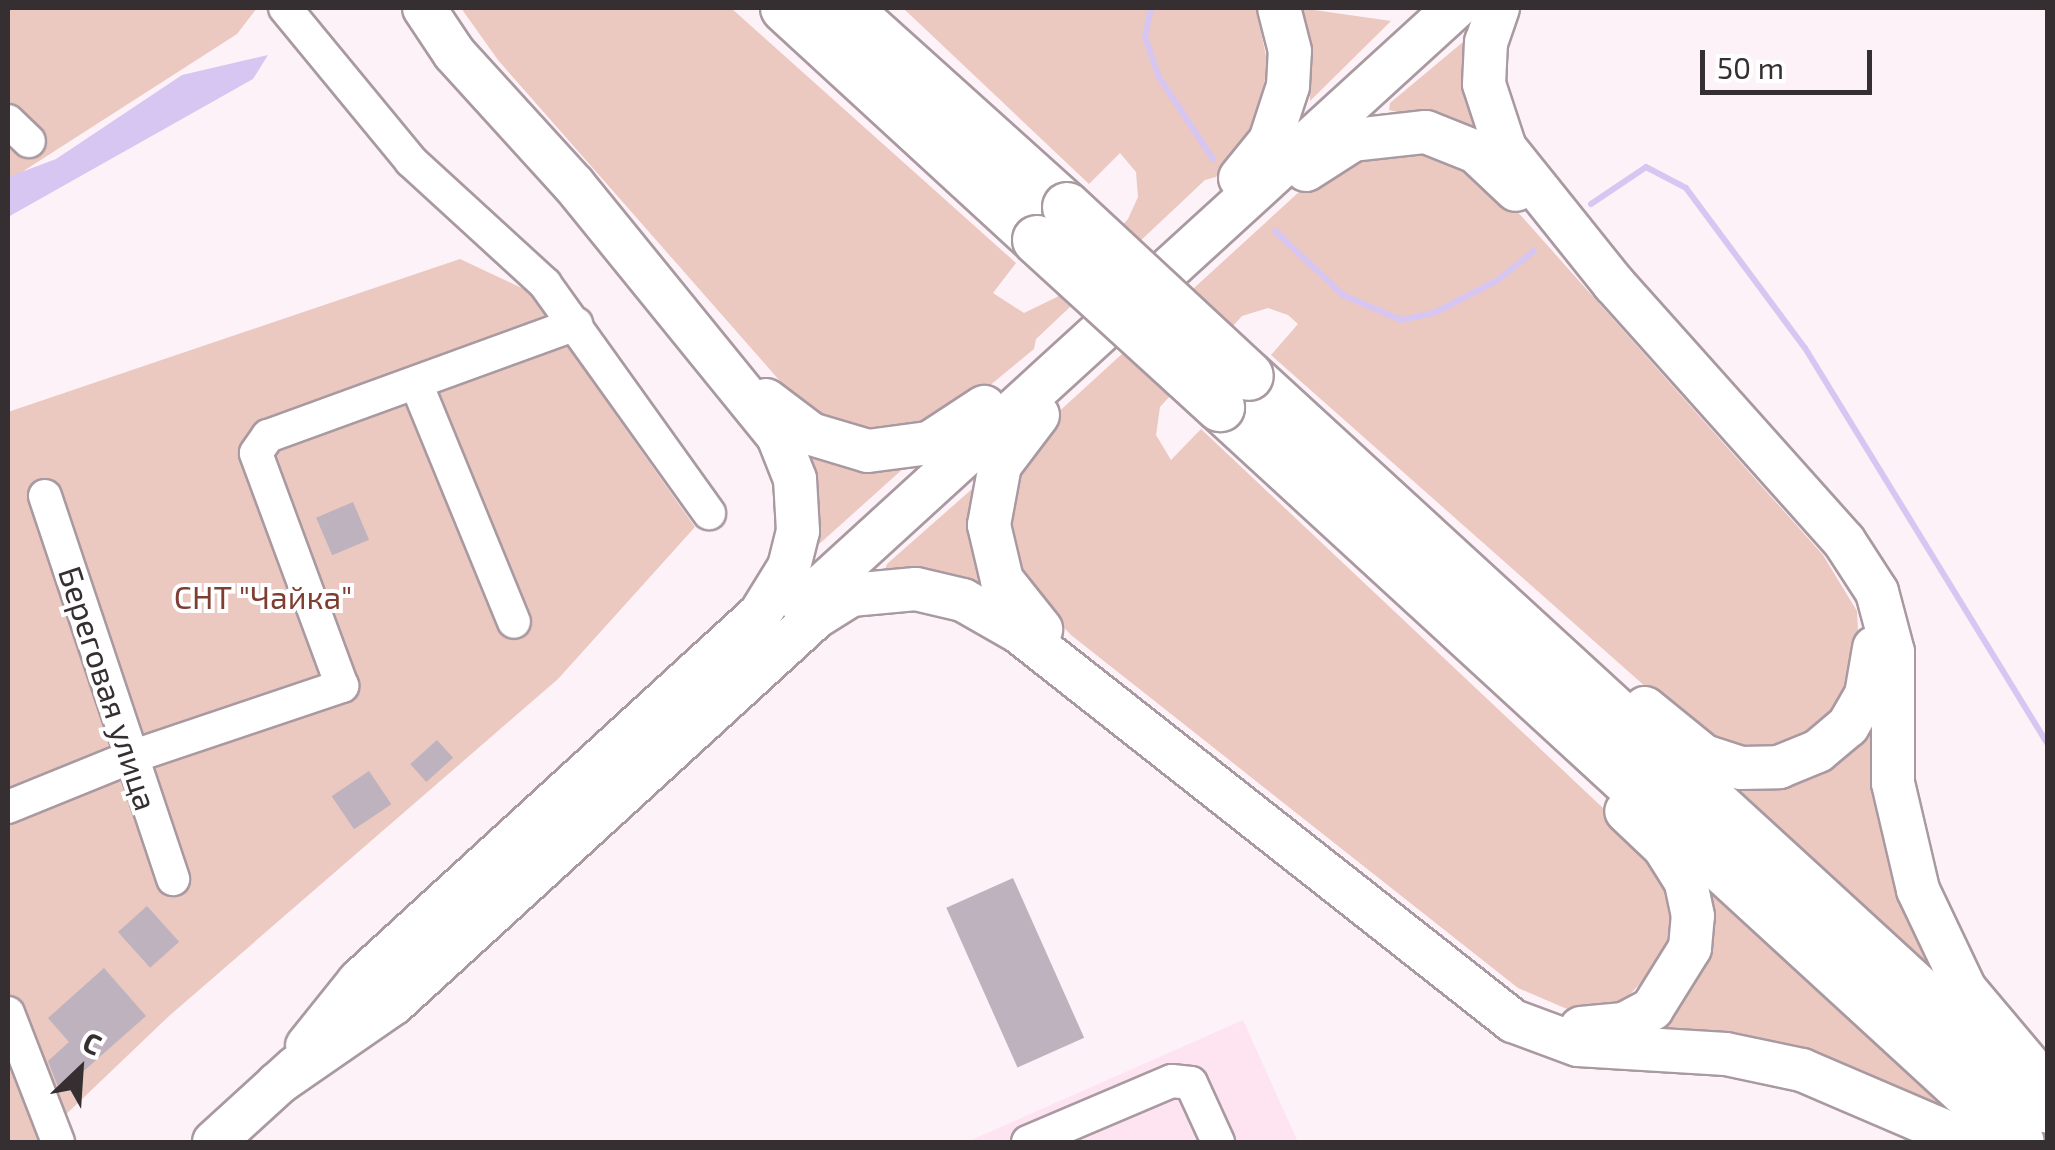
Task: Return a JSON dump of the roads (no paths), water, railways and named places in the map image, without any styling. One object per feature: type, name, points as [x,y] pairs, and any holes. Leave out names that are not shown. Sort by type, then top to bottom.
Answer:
[{"type":"highway","points":[[785,8],[1008,183]]},
{"type":"highway","points":[[846,8],[1008,183],[1281,434],[2020,1142]]},
{"type":"highway","points":[[1281,434],[2048,1109]]},
{"type":"main road","points":[[277,1084],[359,981],[760,614],[788,566],[799,516],[785,449],[648,273],[454,54],[424,8]]},
{"type":"main road","points":[[444,8],[574,185]]},
{"type":"main road","points":[[756,8],[896,135],[1008,183]]},
{"type":"main road","points":[[874,8],[952,80],[1008,183]]},
{"type":"main road","points":[[1183,254],[1278,123],[1290,71],[1279,8]]},
{"type":"main road","points":[[214,1142],[1455,8]]},
{"type":"main road","points":[[1498,8],[1484,64],[1497,133],[1614,284],[1723,411],[1844,541],[1877,592],[1893,652],[1893,783],[1918,890],[1965,989],[2048,1083]]},
{"type":"main road","points":[[1183,254],[1242,224],[1334,149],[1371,135],[1426,132],[1476,152],[1614,284]]},
{"type":"main road","points":[[648,273],[783,415],[830,442],[868,450],[906,450],[943,437],[1028,370],[1097,334]]},
{"type":"main road","points":[[1097,334],[1055,398],[1007,451],[990,504],[992,547],[1002,580],[1021,609],[1167,743]]},
{"type":"main road","points":[[1281,434],[1392,484],[1688,747],[1740,768],[1779,766],[1835,740],[1858,710],[1874,664],[1871,626],[1851,577],[1759,468],[1723,411]]},
{"type":"main road","points":[[1281,434],[1340,544],[1664,846],[1690,896],[1690,948],[1664,997],[1642,1016],[1607,1028],[1571,1027],[1499,996],[1314,861]]},
{"type":"main road","points":[[277,1084],[394,1002],[798,633],[851,595],[916,589],[986,610],[1167,743],[1476,996],[1532,1030],[1578,1044],[1726,1054],[1802,1070],[1970,1142]]},
{"type":"street","points":[[285,8],[411,161],[520,258],[576,324],[709,513]]},
{"type":"street","points":[[8,808],[131,757],[342,686],[256,453],[268,436],[576,324]]},
{"type":"street","points":[[416,383],[514,622]]},
{"type":"street","name":"Береговая улица","points":[[46,496],[173,879]]},
{"type":"street","points":[[8,1013],[58,1142]]},
{"type":"street","points":[[1028,1142],[1071,1134],[1172,1081],[1192,1084],[1218,1142]]},
{"type":"waterway","points":[[1151,8],[1145,37],[1159,77],[1213,159]]},
{"type":"waterway","points":[[1591,204],[1646,167],[1686,188],[1805,348],[2048,744]]},
{"type":"waterway","points":[[1275,231],[1343,295],[1401,320],[1434,313],[1498,280],[1534,251]]},
{"type":"park label","name":"СНТ \"Чайка\"","points":[[263,596]]}]
